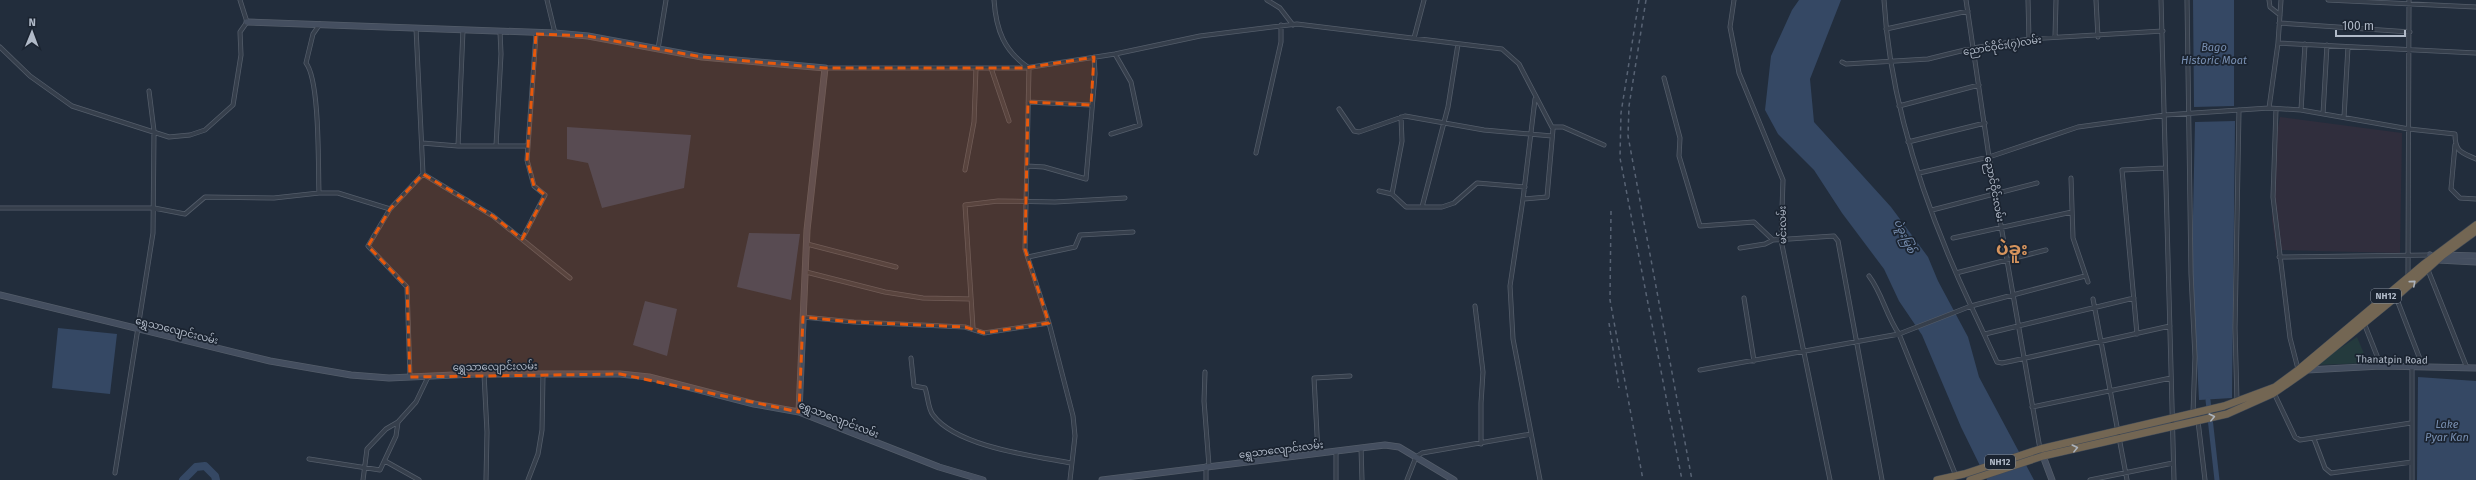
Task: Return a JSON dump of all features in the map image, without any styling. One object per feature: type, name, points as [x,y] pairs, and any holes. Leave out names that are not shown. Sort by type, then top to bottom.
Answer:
[{"type":"highway","name":"NH12","points":[[1937,480],[1964,474],[2038,450],[2172,423],[2225,410],[2274,394],[2307,370],[2362,321],[2408,277],[2476,225]]},
{"type":"highway","name":"NH12","points":[[2225,410],[2237,403],[2275,387],[2396,297],[2428,270],[2436,256],[2476,231]]},
{"type":"highway","name":"NH12","points":[[1970,480],[2040,457],[2119,434]]},
{"type":"street","points":[[240,0],[247,22]]},
{"type":"street","points":[[547,0],[554,33]]},
{"type":"street","points":[[658,49],[666,0]]},
{"type":"street","points":[[994,0],[995,15],[1003,43],[1029,68]]},
{"type":"street","points":[[1267,0],[1280,8],[1293,25]]},
{"type":"street","points":[[1414,38],[1424,0]]},
{"type":"street","name":"မင်းလမ်း","points":[[1734,0],[1730,27],[1739,73],[1783,180],[1781,240],[1830,480]]},
{"type":"street","points":[[1884,0],[1890,62],[1908,142],[1956,273],[1998,362],[2002,363],[2170,326]]},
{"type":"street","name":"ညောင်ဝိုင်းလမ်း","points":[[1966,0],[1989,157],[2008,259],[2038,450]]},
{"type":"street","points":[[2028,0],[2029,39]]},
{"type":"street","points":[[2056,0],[2056,37]]},
{"type":"street","points":[[2096,0],[2098,37]]},
{"type":"street","points":[[2161,0],[2174,480]]},
{"type":"street","points":[[2187,0],[2190,113],[2190,274],[2195,357],[2196,416],[2206,480]]},
{"type":"street","points":[[2269,0],[2270,7],[2280,15]]},
{"type":"street","points":[[2269,108],[2278,43],[2281,0]]},
{"type":"street","points":[[2328,0],[2409,2],[2476,7]]},
{"type":"street","points":[[2408,277],[2409,2]]},
{"type":"street","points":[[1886,29],[1968,11]]},
{"type":"street","points":[[247,22],[536,34],[554,33],[588,36],[702,57],[825,68],[1029,68],[1115,54],[1200,36],[1281,25],[1414,38],[1502,49],[1519,64],[1535,98],[1552,127],[1547,197],[1523,199]]},
{"type":"street","points":[[0,47],[30,76],[72,106],[170,137],[190,135],[205,130],[233,105],[241,55],[240,32],[247,22]]},
{"type":"street","points":[[2279,23],[2410,32]]},
{"type":"street","points":[[319,193],[316,90],[311,69],[306,63],[313,34],[320,24]]},
{"type":"street","points":[[1256,153],[1281,42],[1281,25]]},
{"type":"street","points":[[410,377],[407,287],[368,246],[390,209],[423,174],[416,28]]},
{"type":"street","points":[[458,146],[463,30]]},
{"type":"street","name":"ညောင်ဝိုင်း(၇)လမ်း","points":[[1842,62],[1846,64],[1928,59],[1973,48],[2029,39],[2056,37],[2098,37],[2163,31]]},
{"type":"street","points":[[496,146],[501,54],[500,32]]},
{"type":"street","points":[[522,239],[545,194],[534,186],[527,160],[536,34]]},
{"type":"street","points":[[2278,43],[2348,46],[2410,51],[2476,53]]},
{"type":"street","points":[[1422,207],[1445,122],[1458,44]]},
{"type":"street","points":[[2301,110],[2305,44]]},
{"type":"street","points":[[2324,114],[2327,45]]},
{"type":"street","points":[[2344,118],[2348,46]]},
{"type":"street","points":[[1111,134],[1140,125],[1131,82],[1115,54]]},
{"type":"street","points":[[1027,166],[1044,167],[1086,179],[1095,74],[1094,57]]},
{"type":"street","points":[[799,412],[807,244],[825,68]]},
{"type":"street","points":[[965,170],[974,122],[976,68]]},
{"type":"street","points":[[990,68],[1009,122]]},
{"type":"street","points":[[1029,68],[1025,249],[1049,323],[1073,416],[1075,436],[1070,480]]},
{"type":"street","points":[[1664,78],[1680,138],[1679,156],[1698,224],[1703,227],[1754,222],[1773,240]]},
{"type":"street","points":[[1899,106],[1979,85]]},
{"type":"street","points":[[116,473],[153,232],[154,131],[149,91]]},
{"type":"street","points":[[1535,98],[1525,187],[1510,286],[1513,339],[1540,480]]},
{"type":"street","points":[[1028,102],[1092,105]]},
{"type":"street","points":[[2276,108],[2273,197],[2290,338],[2298,370]]},
{"type":"street","points":[[1919,173],[1989,157],[2078,127],[2165,115],[2276,108],[2301,110],[2409,129],[2455,134],[2451,189],[2460,198],[2476,199]]},
{"type":"street","points":[[1339,109],[1354,131],[1359,132],[1401,117],[1415,116],[1484,130],[1552,136]]},
{"type":"street","points":[[2237,403],[2235,328],[2239,110]]},
{"type":"street","points":[[1392,194],[1402,141],[1401,117]]},
{"type":"street","points":[[1908,142],[1984,123]]},
{"type":"street","points":[[1552,127],[1562,127],[1604,145]]},
{"type":"street","points":[[422,143],[458,146],[528,146]]},
{"type":"street","points":[[2455,145],[2459,150],[2476,158]]},
{"type":"street","points":[[2138,334],[2122,170],[2165,168]]},
{"type":"street","points":[[423,174],[493,216],[570,278]]},
{"type":"street","points":[[2071,178],[2073,238],[2088,282]]},
{"type":"street","points":[[1379,191],[1392,194],[1406,207],[1442,207],[1454,203],[1477,183],[1525,187]]},
{"type":"street","points":[[1932,210],[2037,183]]},
{"type":"street","points":[[0,208],[154,208],[185,214],[205,197],[274,198],[319,193],[338,193],[390,209]]},
{"type":"street","points":[[973,328],[965,205],[998,201],[1026,202],[1125,198]]},
{"type":"street","points":[[1953,238],[2002,226],[2072,212]]},
{"type":"street","points":[[1028,257],[1075,247],[1080,235],[1133,232]]},
{"type":"street","points":[[1740,248],[1765,244],[1773,240],[1834,236],[1838,241],[1858,343],[1882,480]]},
{"type":"street","points":[[807,244],[896,267]]},
{"type":"street","points":[[1956,273],[2046,250]]},
{"type":"street","points":[[2280,257],[2409,255],[2476,256]]},
{"type":"street","points":[[2436,256],[2476,262]]},
{"type":"street","points":[[2428,270],[2467,368]]},
{"type":"street","points":[[806,272],[885,292],[923,298],[971,299]]},
{"type":"street","points":[[1869,276],[1877,286],[1890,320],[1899,334],[1956,476]]},
{"type":"street","points":[[1700,370],[1706,367],[1754,361],[1858,343],[1899,334],[1971,306],[2013,293],[2085,276]]},
{"type":"street","name":"ရွှေသာလျောင်းလမ်း","points":[[0,296],[270,361],[351,375],[389,378],[484,374],[620,374],[649,377],[754,404],[799,412],[939,467],[983,480]]},
{"type":"street","points":[[2396,297],[2423,368]]},
{"type":"street","points":[[1744,298],[1754,361]]},
{"type":"street","points":[[1985,334],[2134,298]]},
{"type":"street","points":[[2093,299],[2127,480]]},
{"type":"street","points":[[1476,306],[1483,372],[1480,403],[1481,444]]},
{"type":"street","points":[[804,316],[854,322],[973,328],[984,333],[1049,323]]},
{"type":"street","points":[[2362,321],[2381,366]]},
{"type":"street","points":[[911,358],[914,386],[925,388],[932,414],[941,422],[982,444],[1007,451],[1071,463]]},
{"type":"street","name":"Thanatpin Road","points":[[2307,370],[2381,366],[2412,368],[2476,368]]},
{"type":"street","points":[[2412,368],[2412,480]]},
{"type":"street","points":[[1205,372],[1204,401],[1208,466],[1206,480]]},
{"type":"street","points":[[484,374],[487,454],[486,480]]},
{"type":"street","points":[[528,480],[538,454],[542,430],[543,374]]},
{"type":"street","points":[[363,480],[366,467],[367,450],[386,429],[398,422],[416,402],[428,376]]},
{"type":"street","points":[[1318,453],[1314,378],[1350,376]]},
{"type":"street","points":[[2032,407],[2171,378]]},
{"type":"street","points":[[2274,394],[2295,437],[2300,440],[2411,423]]},
{"type":"street","points":[[309,459],[380,470],[396,436],[398,422]]},
{"type":"street","points":[[1407,480],[1416,457],[1430,451],[1481,444],[1531,434]]},
{"type":"street","points":[[2314,439],[2325,468],[2331,473],[2412,462]]},
{"type":"street","name":"ရွှေသာလျောင်းလမ်း","points":[[1102,480],[1385,445],[1400,447],[1454,480]]},
{"type":"street","points":[[1361,448],[1362,480]]},
{"type":"street","points":[[1336,451],[1336,480]]},
{"type":"street","points":[[2040,457],[2052,480]]},
{"type":"street","points":[[385,461],[419,480]]},
{"type":"street","points":[[2090,480],[2173,463]]},
{"type":"highlighted area","points":[[536,34],[588,36],[702,57],[825,68],[1025,68],[1094,57],[1091,105],[1028,102],[1025,249],[1049,323],[984,333],[965,327],[854,322],[803,317],[799,412],[620,374],[410,377],[407,287],[368,246],[390,209],[423,174],[493,216],[522,239],[545,195],[534,186],[527,160]]},
{"type":"shaded area","points":[[2280,117],[2402,133],[2400,253],[2276,250],[2272,220],[2275,142]]},
{"type":"green space","points":[[2357,337],[2368,363],[2315,365]]},
{"type":"water","name":"ပဲခူးမြစ်","points":[[1799,0],[1841,0],[1810,79],[1814,122],[1891,207],[1928,257],[1938,281],[1968,337],[1979,377],[2034,480],[1987,480],[1961,427],[1922,335],[1899,301],[1884,269],[1842,213],[1814,170],[1778,134],[1765,110],[1771,56],[1792,10]]},
{"type":"water","name":"Bago Historic Moat","points":[[2193,0],[2234,0],[2234,106],[2194,107]]},
{"type":"water","points":[[2235,121],[2232,398],[2199,400],[2192,263],[2195,122]]},
{"type":"water","points":[[567,127],[691,135],[684,188],[602,208],[588,163],[567,159]]},
{"type":"water","points":[[749,233],[800,234],[791,300],[737,287]]},
{"type":"water","points":[[645,301],[677,309],[667,356],[633,345]]},
{"type":"water","points":[[58,328],[117,334],[110,394],[52,388]]},
{"type":"water","name":"Lake Pyar Kan","points":[[2418,377],[2476,381],[2476,480],[2417,480]]},
{"type":"waterway","points":[[2208,400],[2217,480]]},
{"type":"waterway","points":[[183,480],[196,467],[205,466],[215,476],[216,480]]},
{"type":"railway","points":[[1639,0],[1621,113],[1620,158],[1682,480]]},
{"type":"railway","points":[[1646,0],[1629,106],[1628,136],[1692,480]]},
{"type":"railway","points":[[1611,211],[1610,300],[1643,480]]},
{"type":"railway","points":[[1609,323],[1619,388]]},
{"type":"district","name":"ပဲခူး","points":[[2012,249]]}]
